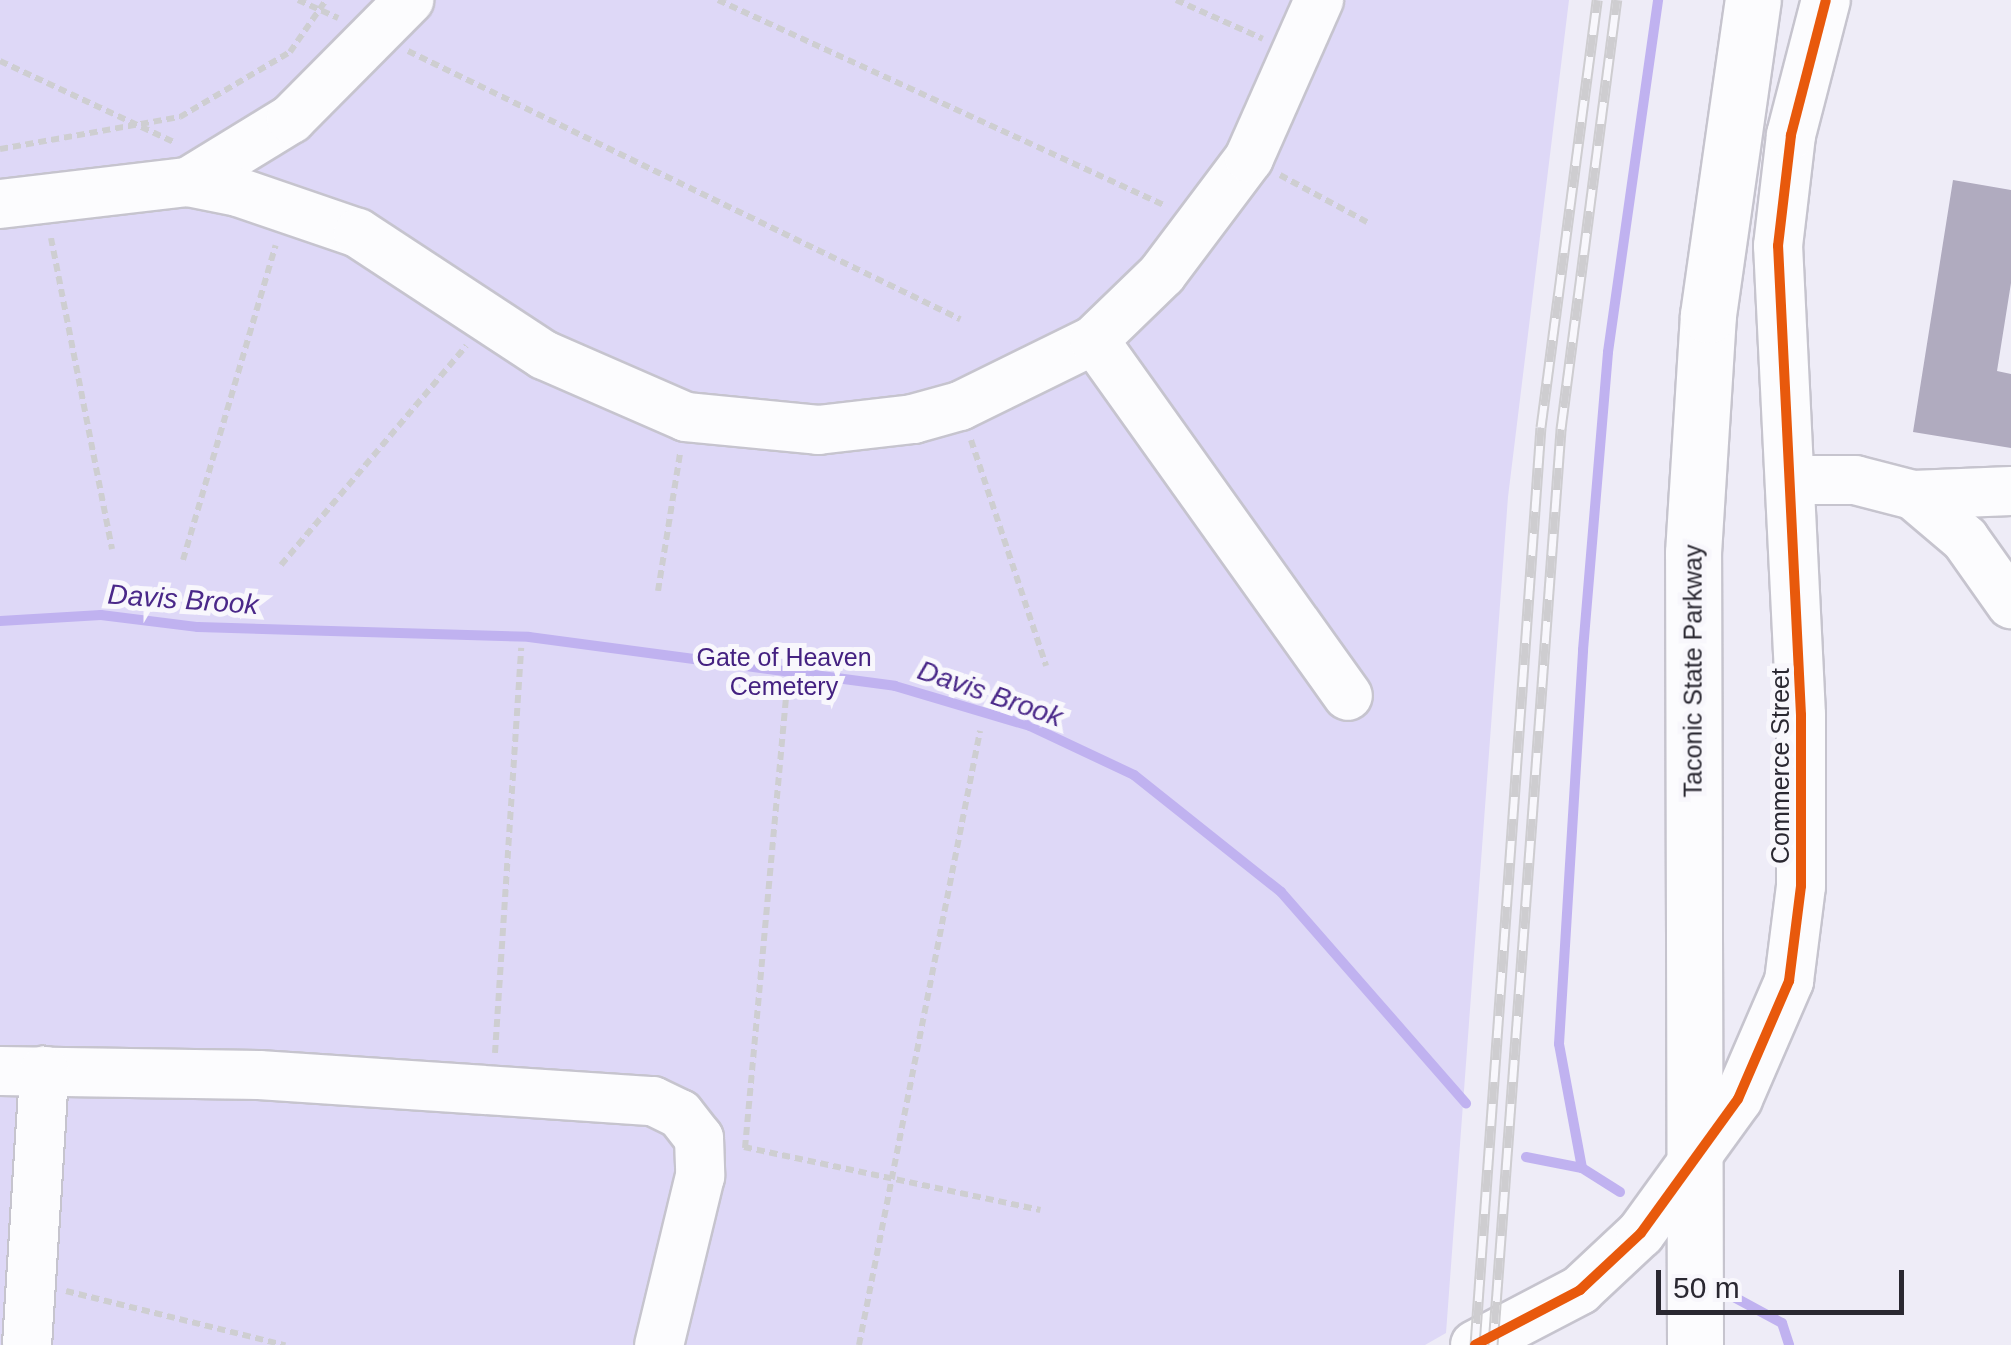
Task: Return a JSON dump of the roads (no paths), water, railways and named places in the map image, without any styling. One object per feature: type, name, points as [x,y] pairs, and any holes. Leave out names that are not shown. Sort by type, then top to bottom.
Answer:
[{"type":"highway","name":"Taconic State Parkway","points":[[1659,1345],[1658,519],[1688,176],[1717,0]]},
{"type":"highway","name":"Taconic State Parkway","points":[[1695,1345],[1698,432],[1722,196],[1753,0]]},
{"type":"street","points":[[22,201],[200,171],[291,119],[379,37],[409,0]]},
{"type":"street","points":[[200,171],[358,234],[544,355],[686,417],[818,430],[960,406],[1094,340],[1208,221],[1248,158],[1319,0]]},
{"type":"street","name":"Commerce Street","points":[[1476,1345],[1597,1278],[1659,1210],[1694,1164],[1770,1040],[1794,950],[1802,809],[1791,480],[1778,313],[1780,212],[1826,0]]},
{"type":"street","points":[[1094,340],[1348,696]]},
{"type":"street","points":[[1791,480],[1855,480],[1913,495],[2011,491]]},
{"type":"street","points":[[1913,495],[1964,539],[2011,604]]},
{"type":"street","points":[[26,1345],[36,1284],[22,1071],[492,1089],[653,1102],[680,1114],[698,1138],[700,1176],[659,1345]]},
{"type":"waterway","points":[[1582,1168],[1559,1044],[1583,650],[1608,352],[1658,0]]},
{"type":"waterway","name":"Davis Brook","points":[[0,621],[101,615],[198,627],[529,637],[895,686],[1030,726],[1134,775],[1281,892],[1466,1103]]},
{"type":"waterway","name":"Davis Brook","points":[[1526,1157],[1582,1168],[1620,1192]]},
{"type":"waterway","name":"Davis Brook","points":[[1732,1296],[1782,1323],[1789,1345]]},
{"type":"railway","points":[[1475,1345],[1541,427],[1597,0]]},
{"type":"railway","points":[[1493,1345],[1561,429],[1617,0]]},
{"type":"park label","name":"Gate of Heaven Cemetery","points":[[784,672]]}]
